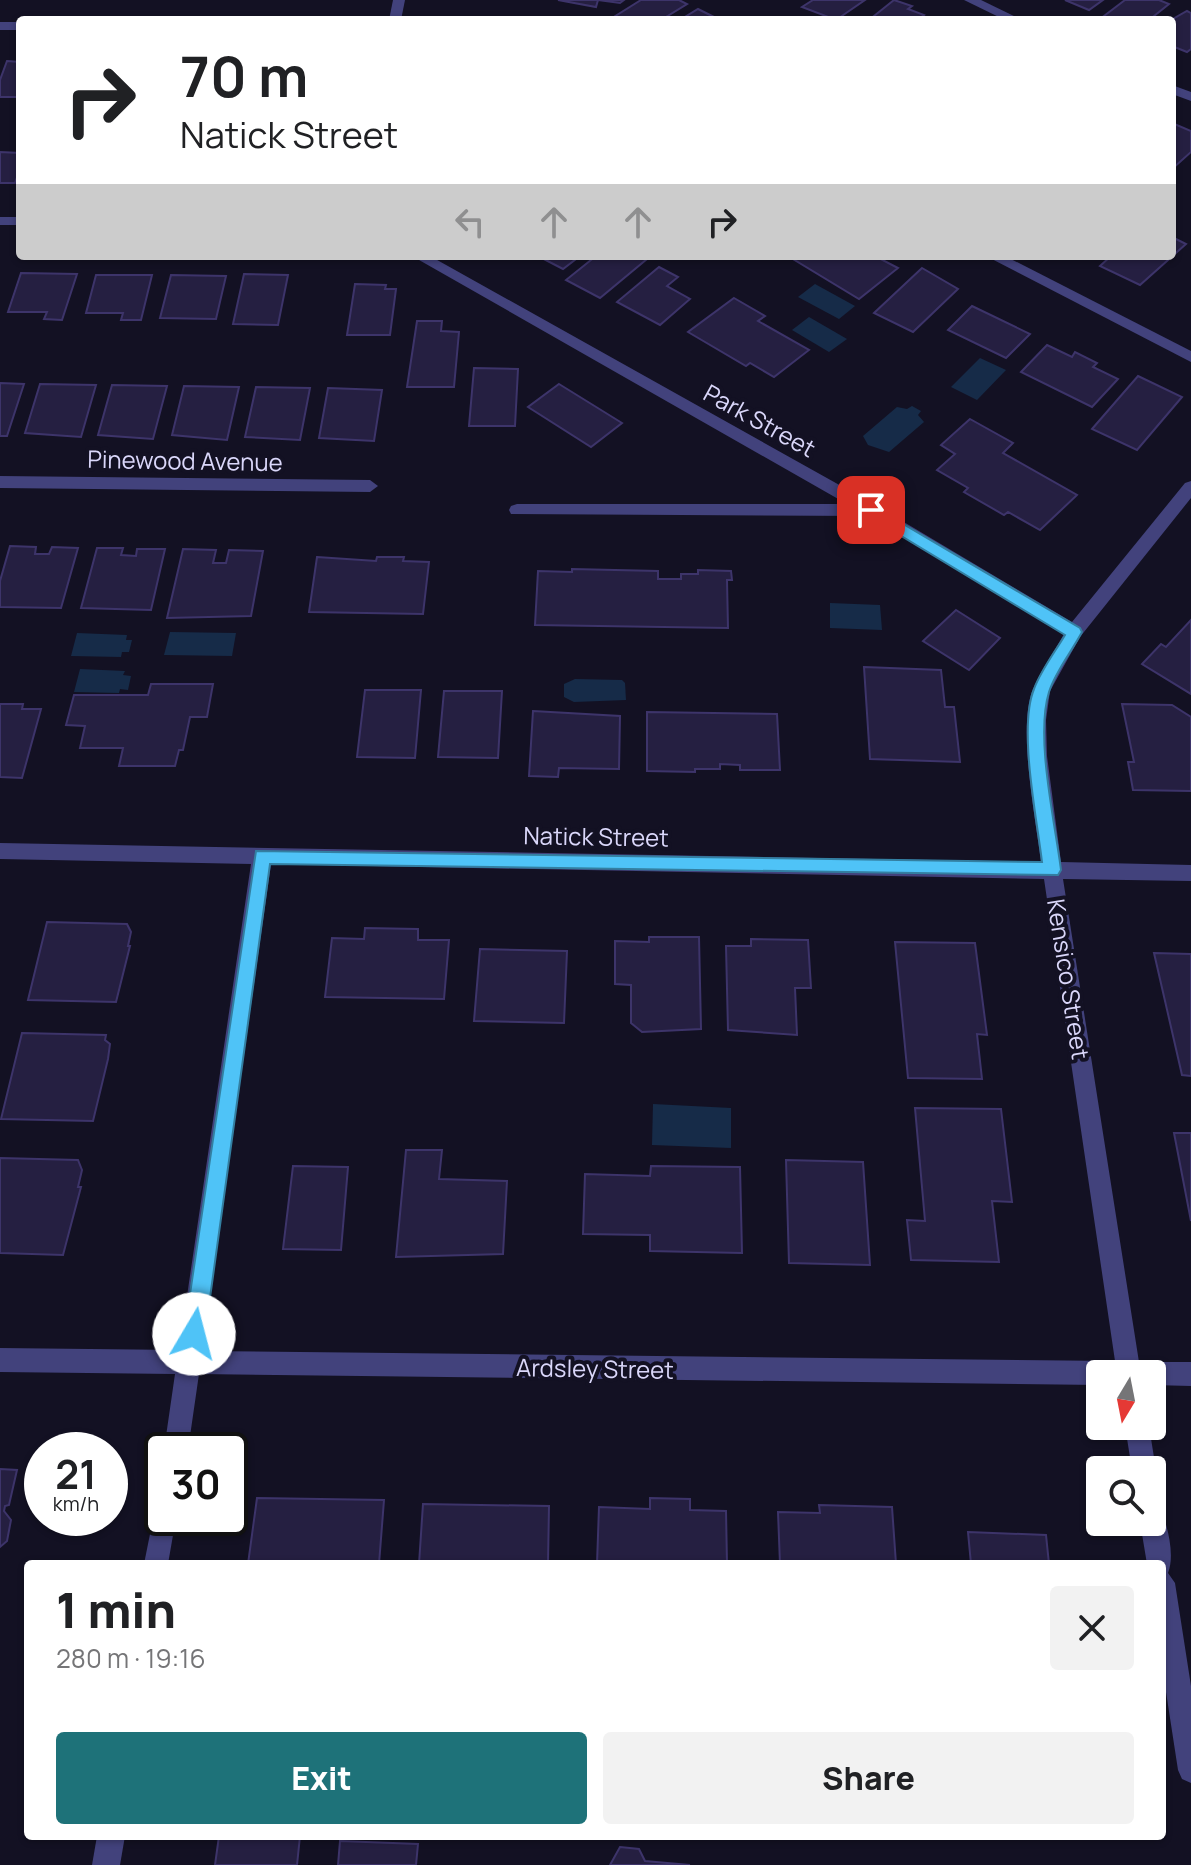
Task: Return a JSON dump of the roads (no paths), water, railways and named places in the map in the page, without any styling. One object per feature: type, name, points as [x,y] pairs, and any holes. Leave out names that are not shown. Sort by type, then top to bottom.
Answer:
[{"type":"street","points":[[970,0],[1007,16]]},
{"type":"street","name":"Park Street","points":[[426,260],[871,510],[1074,632]]},
{"type":"street","points":[[1001,260],[1191,357]]},
{"type":"street","name":"Pinewood Avenue","points":[[0,482],[370,486]]},
{"type":"street","name":"Kensico Street","points":[[1127,1360],[1052,870],[1038,756],[1037,720],[1041,691],[1074,632],[1191,487]]},
{"type":"street","points":[[517,510],[871,510]]},
{"type":"street","name":"Natick Street","points":[[0,851],[1191,873]]},
{"type":"street","points":[[179,1432],[262,857]]},
{"type":"street","name":"Ardsley Street","points":[[0,1360],[1086,1374]]},
{"type":"street","name":"Ardsley Street","points":[[1166,1374],[1191,1374]]},
{"type":"street","points":[[157,1560],[161,1536]]},
{"type":"street","points":[[1155,1536],[1158,1560]]},
{"type":"street","points":[[1166,1609],[1191,1770]]},
{"type":"street","points":[[106,1865],[110,1840]]},
{"type":"water","points":[[815,284],[855,306],[839,319],[798,297]]},
{"type":"water","points":[[809,317],[847,339],[829,352],[792,330]]},
{"type":"water","points":[[980,358],[1006,370],[977,400],[951,387]]},
{"type":"water","points":[[912,406],[921,411],[918,415],[924,422],[889,452],[868,445],[863,436],[897,407],[907,409]]},
{"type":"water","points":[[830,603],[880,605],[882,630],[830,628]]},
{"type":"water","points":[[170,632],[236,633],[232,656],[164,655]]},
{"type":"water","points":[[77,633],[127,635],[126,640],[132,640],[129,652],[122,652],[121,657],[71,656]]},
{"type":"water","points":[[80,669],[125,671],[123,675],[131,676],[128,690],[120,689],[119,693],[74,692]]},
{"type":"water","points":[[575,679],[622,680],[626,700],[574,702],[564,697],[564,684]]},
{"type":"water","points":[[653,1104],[731,1108],[731,1148],[652,1145]]}]
